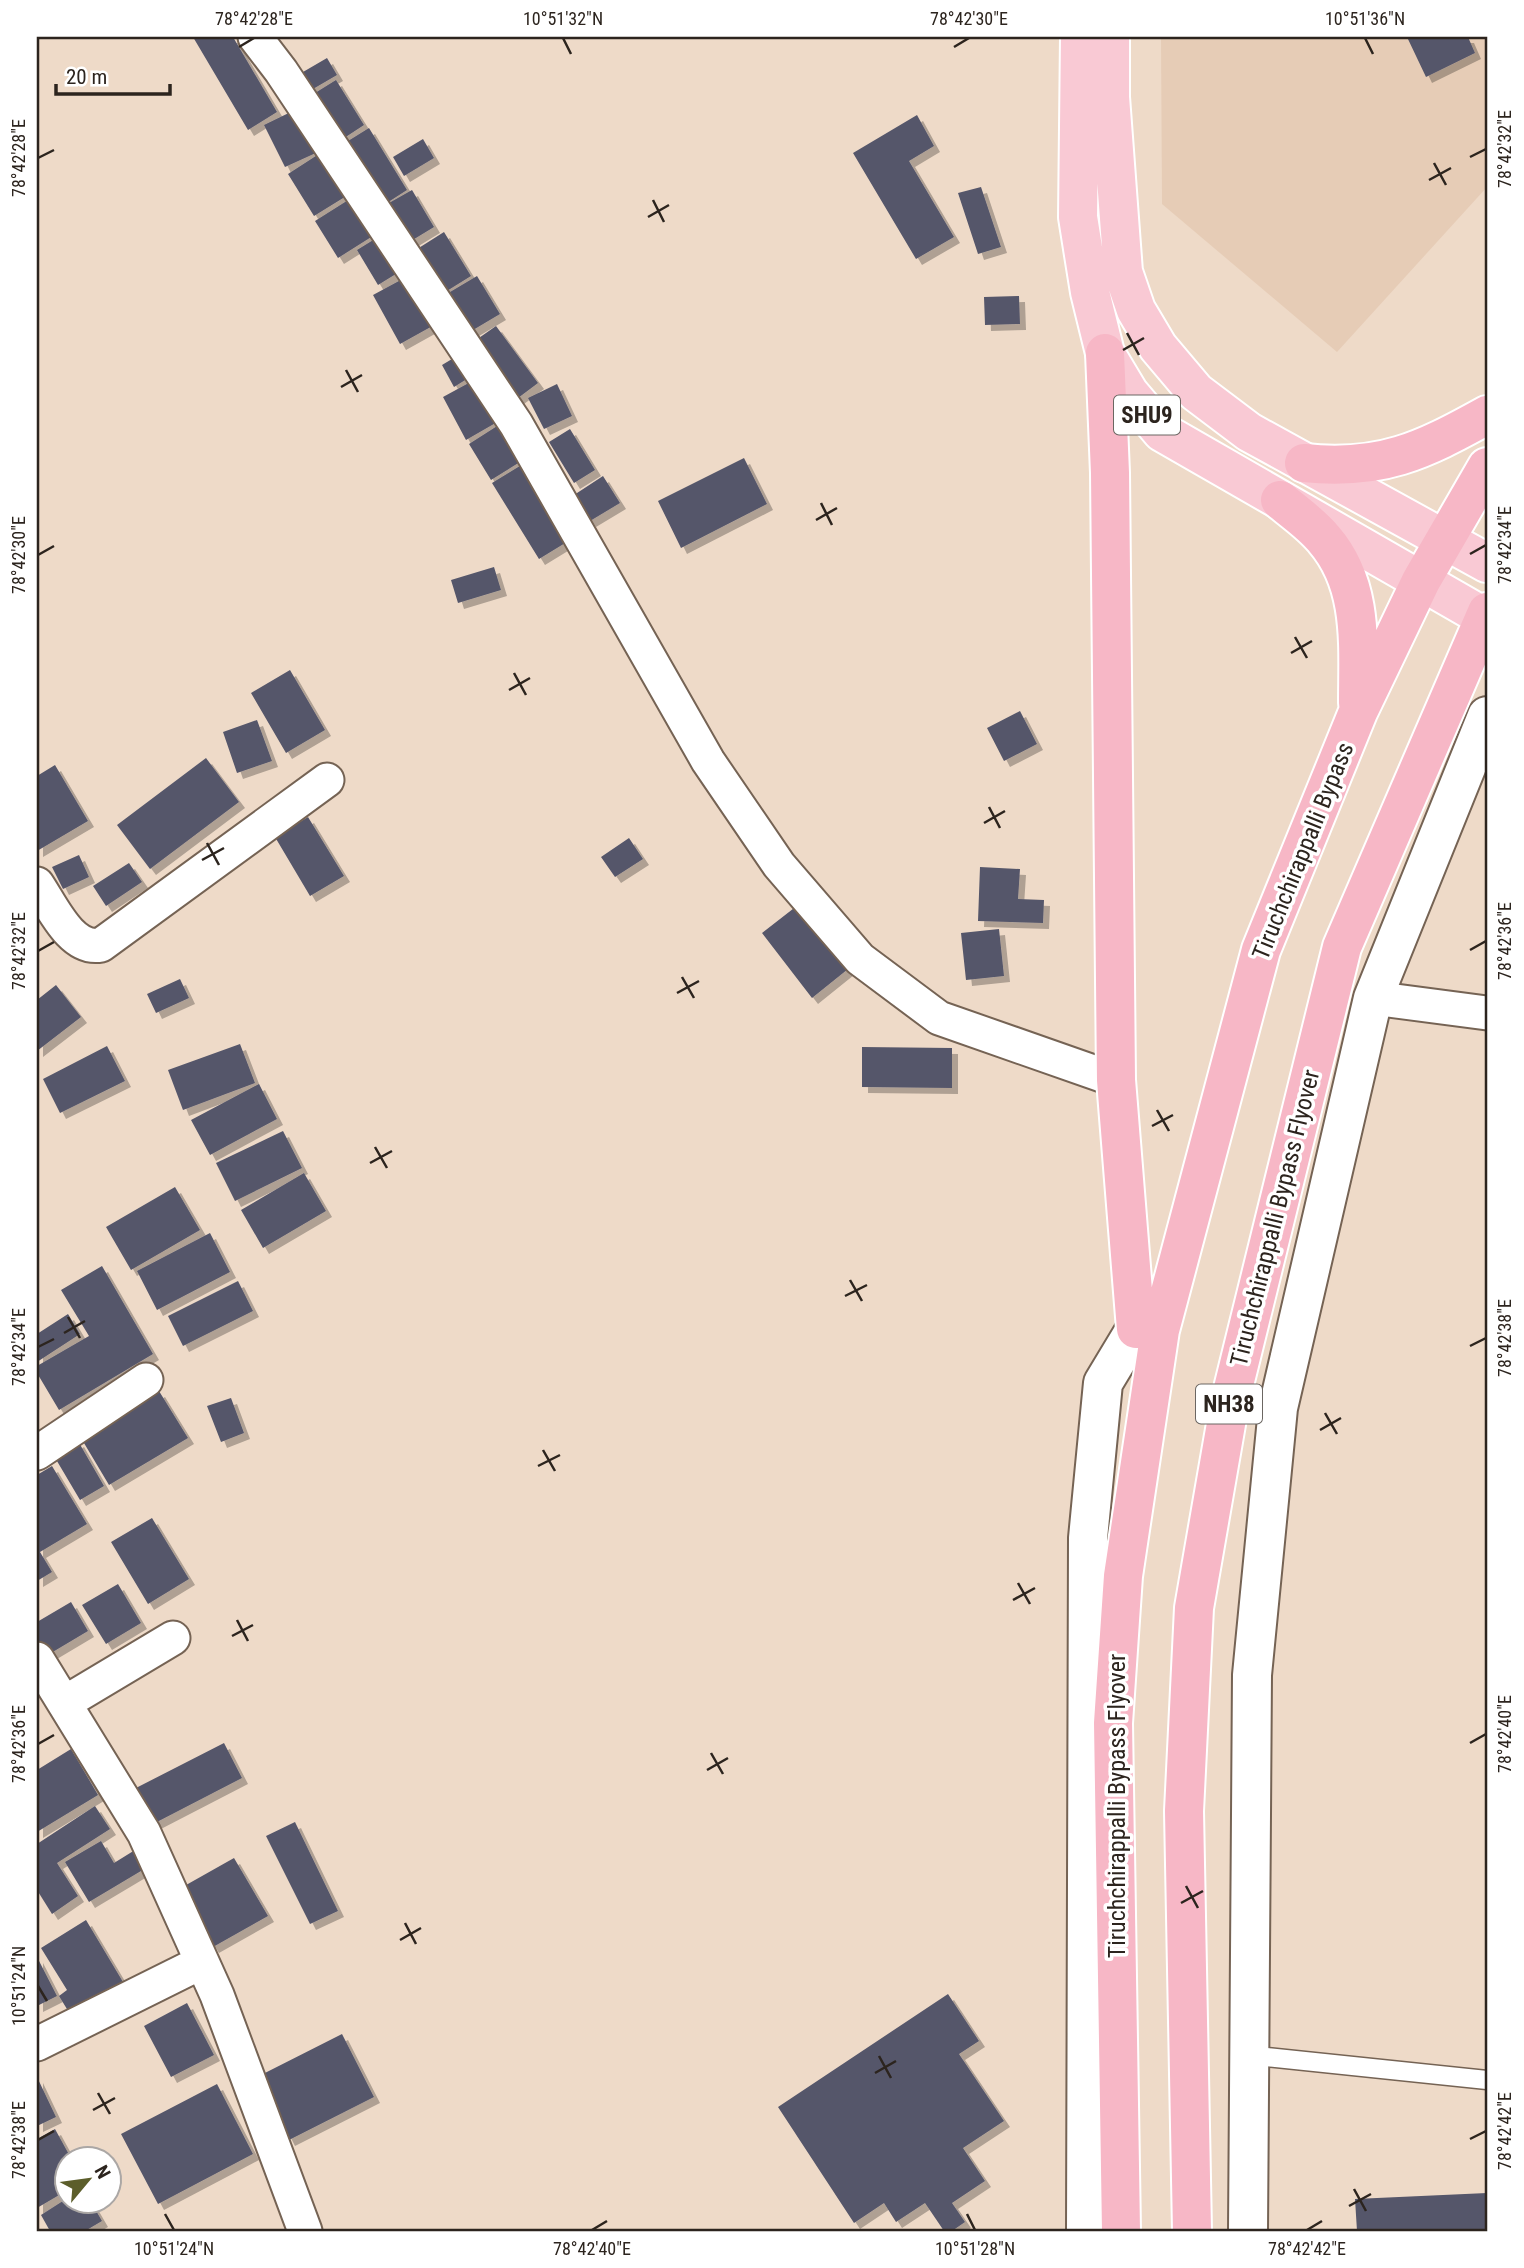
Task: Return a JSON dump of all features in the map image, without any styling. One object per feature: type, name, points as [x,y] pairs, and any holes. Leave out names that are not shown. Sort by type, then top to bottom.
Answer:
[{"type":"highway","points":[[1105,354],[1110,473],[1116,1080],[1136,1329]]},
{"type":"highway","points":[[1304,463],[1345,467],[1393,459],[1434,444],[1487,415]]},
{"type":"highway","name":"Tiruchchirappalli Bypass","points":[[1178,1259],[1261,950],[1358,712],[1421,581],[1487,467]]},
{"type":"highway","points":[[1280,500],[1323,538],[1342,563],[1354,593],[1358,712]]},
{"type":"highway","name":"Tiruchchirappalli Bypass Flyover","points":[[1192,2231],[1184,1811],[1194,1608],[1230,1401],[1342,947],[1486,615]]},
{"type":"highway","name":"Tiruchchirappalli Bypass Flyover","points":[[1121,2231],[1113,1723],[1123,1576],[1160,1330],[1178,1259]]},
{"type":"main road","name":"SHU9","points":[[1080,37],[1078,217],[1105,354],[1129,393],[1162,432],[1421,581],[1486,615]]},
{"type":"main road","name":"SHU9","points":[[1110,37],[1110,97],[1123,272],[1136,310],[1158,347],[1196,392],[1249,432],[1487,563]]},
{"type":"street","points":[[254,37],[281,71],[516,424],[708,761],[779,865],[860,959],[939,1018],[1116,1080]]},
{"type":"street","points":[[1248,2231],[1247,2055],[1252,1675],[1278,1408],[1373,998],[1487,716]]},
{"type":"street","points":[[37,884],[79,942],[90,947],[101,945],[327,780]]},
{"type":"street","points":[[1373,998],[1487,1013]]},
{"type":"street","points":[[1086,2231],[1088,1538],[1103,1382],[1178,1259]]},
{"type":"street","points":[[37,1453],[146,1380]]},
{"type":"street","points":[[65,1702],[173,1638]]},
{"type":"street","points":[[37,1659],[144,1833],[202,1962],[305,2231]]},
{"type":"street","points":[[37,2044],[202,1962]]},
{"type":"lane","points":[[1247,2055],[1487,2080]]},
{"type":"shaded area","points":[[1161,37],[1487,37],[1487,187],[1337,352],[1162,204]]},
{"type":"building","points":[[193,37],[233,37],[277,112],[248,130]]},
{"type":"building","points":[[1407,37],[1468,37],[1475,53],[1426,77]]},
{"type":"building","points":[[327,58],[337,75],[301,96],[291,79]]},
{"type":"building","points":[[336,80],[364,125],[335,144],[307,98]]},
{"type":"building","points":[[297,109],[318,152],[285,167],[264,125]]},
{"type":"building","points":[[917,115],[934,146],[909,161],[954,237],[916,259],[853,153]]},
{"type":"building","points":[[369,128],[407,190],[379,208],[340,146]]},
{"type":"building","points":[[423,139],[434,158],[404,176],[393,157]]},
{"type":"building","points":[[322,152],[348,195],[314,216],[288,174]]},
{"type":"building","points":[[981,187],[1001,247],[978,254],[958,193]]},
{"type":"building","points":[[412,190],[434,227],[411,241],[389,203]]},
{"type":"building","points":[[353,197],[376,234],[338,258],[315,221]]},
{"type":"building","points":[[444,232],[471,276],[442,294],[414,251]]},
{"type":"building","points":[[383,234],[404,269],[378,285],[357,250]]},
{"type":"building","points":[[410,275],[436,324],[400,344],[373,295]]},
{"type":"building","points":[[477,276],[500,314],[468,333],[445,295]]},
{"type":"building","points":[[1019,296],[1020,324],[985,325],[984,297]]},
{"type":"building","points":[[496,326],[538,383],[518,398],[476,340]]},
{"type":"building","points":[[457,356],[470,377],[454,387],[442,365]]},
{"type":"building","points":[[476,379],[499,421],[466,440],[443,397]]},
{"type":"building","points":[[557,384],[572,416],[544,429],[528,398]]},
{"type":"building","points":[[505,421],[528,457],[491,480],[469,444]]},
{"type":"building","points":[[570,429],[595,470],[574,483],[549,442]]},
{"type":"building","points":[[744,458],[767,504],[681,548],[658,501]]},
{"type":"building","points":[[528,461],[575,537],[539,559],[492,483]]},
{"type":"building","points":[[603,476],[620,503],[590,521],[574,495]]},
{"type":"building","points":[[494,567],[501,590],[458,603],[451,580]]},
{"type":"building","points":[[290,670],[325,730],[286,753],[251,693]]},
{"type":"building","points":[[1020,711],[1037,744],[1004,761],[987,728]]},
{"type":"building","points":[[257,720],[272,761],[237,773],[223,732]]},
{"type":"building","points":[[206,758],[239,802],[150,869],[117,825]]},
{"type":"building","points":[[55,765],[88,821],[37,851],[37,776]]},
{"type":"building","points":[[308,817],[344,876],[310,896],[275,837]]},
{"type":"building","points":[[629,838],[643,859],[615,877],[601,857]]},
{"type":"building","points":[[79,855],[89,877],[63,889],[52,867]]},
{"type":"building","points":[[129,863],[142,882],[106,906],[93,886]]},
{"type":"building","points":[[980,867],[1020,869],[1018,899],[1044,900],[1043,923],[978,921]]},
{"type":"building","points":[[798,905],[848,969],[812,998],[762,933]]},
{"type":"building","points":[[999,929],[1004,976],[966,980],[961,933]]},
{"type":"building","points":[[180,979],[189,998],[156,1013],[147,994]]},
{"type":"building","points":[[56,985],[81,1017],[37,1051],[37,1000]]},
{"type":"building","points":[[240,1044],[255,1083],[183,1110],[168,1070]]},
{"type":"building","points":[[107,1046],[125,1081],[60,1113],[43,1079]]},
{"type":"building","points":[[862,1047],[952,1048],[952,1088],[862,1087]]},
{"type":"building","points":[[259,1084],[277,1119],[210,1155],[191,1120]]},
{"type":"building","points":[[283,1131],[302,1168],[235,1201],[216,1163]]},
{"type":"building","points":[[304,1173],[326,1211],[263,1248],[241,1210]]},
{"type":"building","points":[[175,1187],[200,1230],[131,1270],[106,1227]]},
{"type":"building","points":[[210,1233],[230,1272],[157,1310],[137,1271]]},
{"type":"building","points":[[102,1266],[153,1354],[59,1410],[37,1373],[37,1366],[89,1336],[61,1290]]},
{"type":"building","points":[[238,1281],[253,1311],[183,1346],[168,1316]]},
{"type":"building","points":[[68,1314],[80,1334],[37,1362],[37,1334]]},
{"type":"building","points":[[159,1391],[188,1438],[109,1485],[81,1438]]},
{"type":"building","points":[[231,1398],[244,1433],[221,1442],[207,1406]]},
{"type":"building","points":[[78,1441],[104,1486],[80,1500],[54,1456]]},
{"type":"building","points":[[52,1466],[87,1524],[40,1552],[52,1572],[37,1581],[37,1475]]},
{"type":"building","points":[[152,1518],[189,1579],[148,1604],[111,1542]]},
{"type":"building","points":[[118,1584],[141,1623],[106,1644],[82,1605]]},
{"type":"building","points":[[71,1602],[88,1631],[46,1656],[37,1639],[37,1622]]},
{"type":"building","points":[[224,1743],[242,1778],[153,1824],[134,1789]]},
{"type":"building","points":[[71,1749],[98,1795],[37,1832],[37,1770]]},
{"type":"building","points":[[95,1806],[110,1829],[57,1863],[78,1896],[52,1914],[37,1890],[37,1844]]},
{"type":"building","points":[[295,1822],[338,1911],[310,1924],[266,1836]]},
{"type":"building","points":[[101,1841],[114,1863],[135,1850],[146,1868],[89,1902],[65,1862]]},
{"type":"building","points":[[234,1858],[268,1916],[213,1947],[179,1889]]},
{"type":"building","points":[[86,1920],[123,1982],[70,2014],[59,1996],[67,1990],[41,1948]]},
{"type":"building","points":[[37,1957],[57,1996],[37,2006]]},
{"type":"building","points":[[948,1994],[979,2041],[959,2054],[1004,2121],[963,2148],[985,2181],[952,2203],[965,2222],[952,2231],[944,2231],[925,2203],[896,2222],[884,2203],[854,2223],[778,2107]]},
{"type":"building","points":[[187,2003],[214,2055],[171,2077],[144,2026]]},
{"type":"building","points":[[342,2034],[374,2097],[289,2140],[257,2077]]},
{"type":"building","points":[[37,2077],[56,2117],[37,2126]]},
{"type":"building","points":[[217,2084],[253,2154],[158,2204],[121,2134]]},
{"type":"building","points":[[55,2129],[64,2146],[52,2146],[52,2199],[37,2208],[37,2139]]},
{"type":"building","points":[[1487,2193],[1487,2231],[1357,2231],[1355,2199]]},
{"type":"building","points":[[52,2208],[52,2216],[99,2216],[102,2221],[85,2231],[50,2231],[41,2215]]}]
